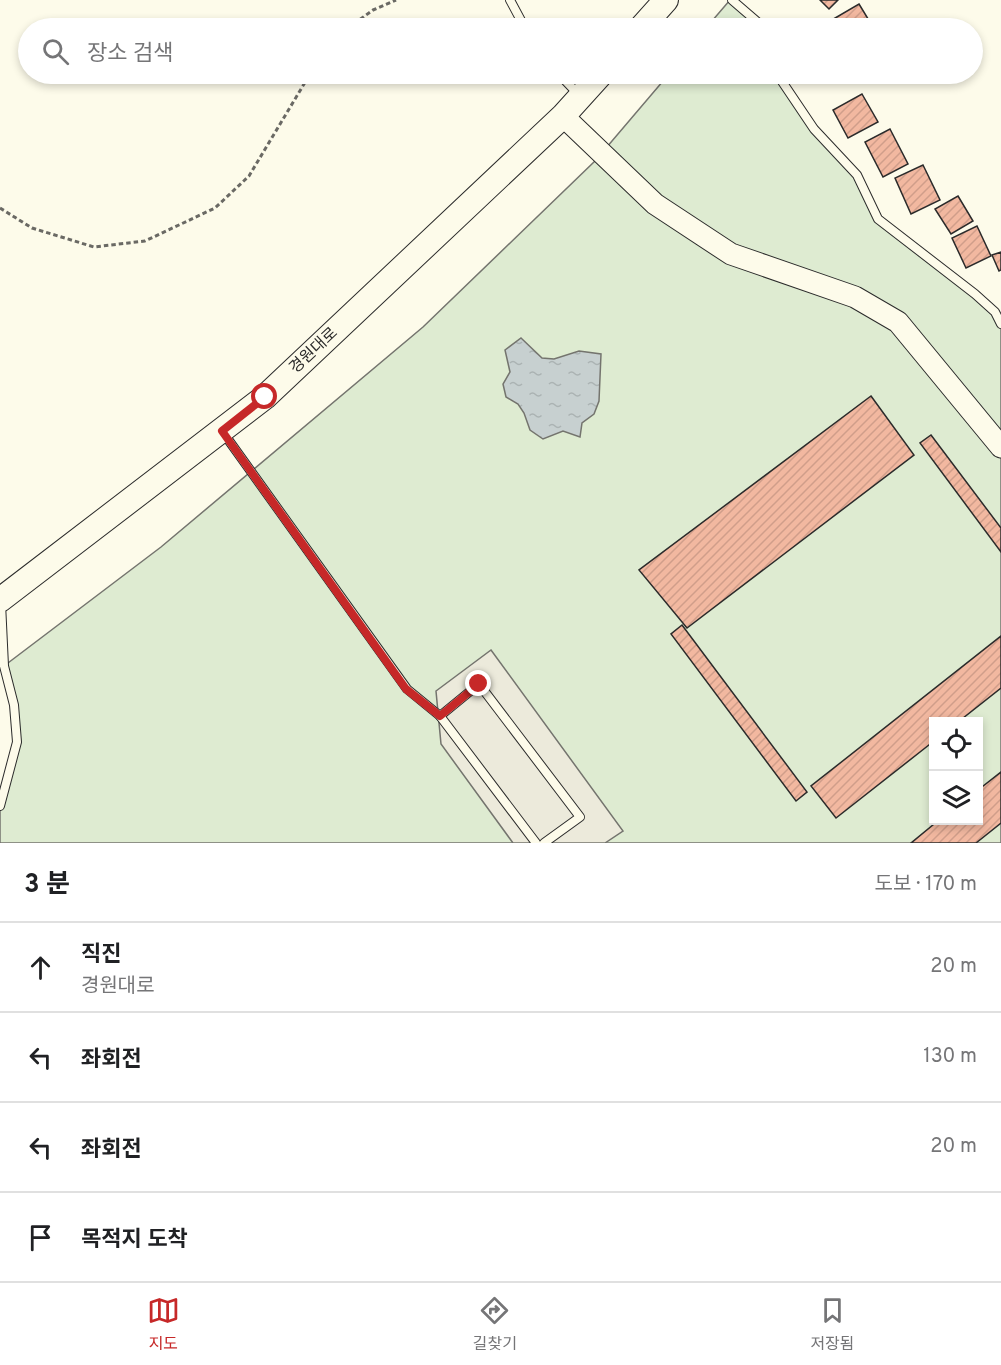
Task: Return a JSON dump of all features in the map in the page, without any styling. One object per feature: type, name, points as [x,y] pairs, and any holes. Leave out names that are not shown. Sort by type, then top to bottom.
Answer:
[{"type":"main road","points":[[650,18],[666,0]]},
{"type":"main road","name":"경원대로","points":[[0,599],[265,397],[563,116],[593,84]]},
{"type":"street","points":[[563,116],[656,204],[731,254],[855,297],[898,322],[1001,447]]},
{"type":"lane","points":[[510,0],[520,18]]},
{"type":"lane","points":[[732,0],[753,18]]},
{"type":"lane","points":[[569,84],[581,97]]},
{"type":"lane","points":[[784,84],[814,129],[857,175],[878,219],[975,294],[995,312],[1001,324]]},
{"type":"lane","points":[[222,431],[406,689],[440,716],[536,843]]},
{"type":"lane","points":[[0,599],[4,666],[14,705],[17,742],[0,806]]},
{"type":"lane","points":[[440,716],[479,684],[580,817],[544,843]]},
{"type":"path","points":[[361,18],[372,10],[396,0]]},
{"type":"path","points":[[0,208],[32,228],[94,247],[145,241],[215,208],[249,176],[304,84]]},
{"type":"green space","points":[[730,0],[751,18],[715,18]]},
{"type":"green space","points":[[660,84],[784,84],[814,129],[857,175],[878,219],[995,312],[1001,323],[1001,843],[0,843],[0,806],[17,742],[4,666],[161,547],[423,327],[595,161]]},
{"type":"shaded area","points":[[491,650],[623,831],[605,843],[513,843],[441,744],[436,691]]},
{"type":"water","points":[[521,338],[542,358],[554,359],[579,351],[601,354],[599,401],[594,414],[582,423],[580,437],[563,431],[543,439],[530,430],[518,404],[506,397],[503,384],[510,372],[505,350]]},
{"type":"building","points":[[820,0],[838,0],[829,9]]},
{"type":"building","points":[[859,4],[868,18],[835,18]]},
{"type":"building","points":[[862,94],[878,122],[848,138],[833,110]]},
{"type":"building","points":[[890,129],[908,164],[883,177],[865,142]]},
{"type":"building","points":[[923,165],[940,200],[911,214],[895,178]]},
{"type":"building","points":[[958,196],[973,221],[951,234],[935,209]]},
{"type":"building","points":[[977,226],[991,256],[966,268],[952,238]]},
{"type":"building","points":[[1001,252],[1001,270],[999,271],[992,255]]},
{"type":"building","points":[[871,396],[914,455],[687,628],[639,570]]},
{"type":"building","points":[[931,435],[1001,528],[1001,552],[920,443]]},
{"type":"building","points":[[682,625],[807,792],[796,801],[671,634]]},
{"type":"building","points":[[1001,636],[1001,688],[964,717],[929,717],[929,745],[836,818],[811,786]]},
{"type":"building","points":[[1001,772],[1001,823],[976,843],[911,843],[933,825],[983,825],[983,786]]},
{"type":"route","points":[[265,397],[222,431],[406,689],[440,716],[479,684]]}]
